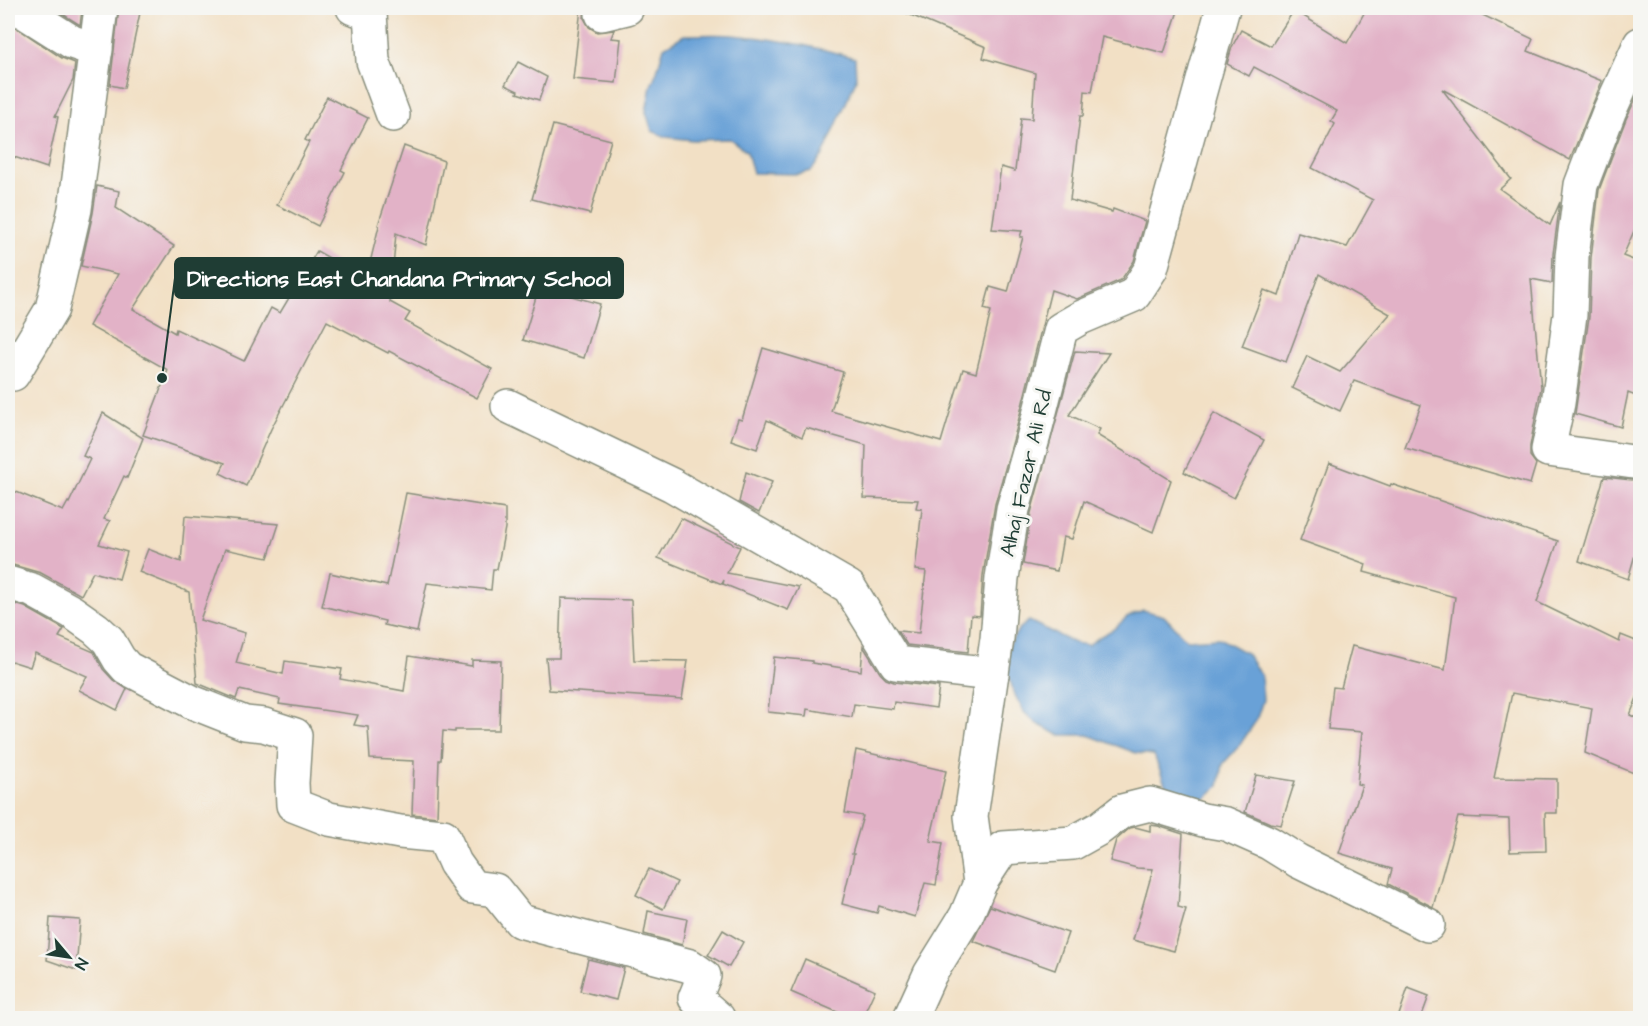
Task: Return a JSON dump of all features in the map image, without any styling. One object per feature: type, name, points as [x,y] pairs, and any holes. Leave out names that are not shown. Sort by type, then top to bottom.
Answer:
[{"type":"street","points":[[20,8],[72,42],[96,50]]},
{"type":"street","points":[[8,372],[13,374],[52,309],[75,209],[101,8]]},
{"type":"street","points":[[353,8],[370,13],[373,61],[393,115]]},
{"type":"street","name":"Alhaj Fazar Ali Rd","points":[[980,883],[971,816],[997,639],[1002,578],[1013,509],[1035,435],[1061,329],[1080,318],[1134,296],[1151,269],[1224,8]]},
{"type":"street","points":[[1641,44],[1609,112],[1581,185],[1572,256],[1570,315],[1558,403],[1548,450],[1641,463]]},
{"type":"street","points":[[508,406],[672,485],[849,587],[896,663],[992,674]]},
{"type":"street","points":[[8,584],[32,590],[72,612],[108,640],[128,668],[192,702],[245,723],[264,725],[296,735],[292,783],[293,805],[329,819],[400,832],[443,836],[455,863],[472,886],[495,890],[520,921],[690,966],[704,976],[695,998],[718,1018]]},
{"type":"street","points":[[910,1018],[930,974],[966,916],[980,883],[1003,848],[1073,843],[1100,828],[1122,811],[1150,804],[1203,820],[1226,824],[1269,843],[1298,861],[1428,925]]},
{"type":"water","points":[[684,35],[762,38],[809,46],[855,58],[856,80],[823,155],[811,171],[797,174],[753,173],[747,152],[730,139],[693,140],[666,137],[652,131],[646,112],[651,86],[664,47]]},
{"type":"water","points":[[1143,610],[1164,616],[1187,640],[1219,638],[1246,653],[1261,675],[1263,700],[1256,721],[1223,764],[1219,786],[1205,799],[1169,794],[1154,755],[1136,753],[1088,735],[1059,735],[1037,724],[1024,712],[1007,672],[1007,649],[1018,630],[1029,621],[1074,643],[1088,645],[1114,629],[1127,617]]},
{"type":"building","points":[[53,8],[82,10],[80,25]]},
{"type":"building","points":[[119,8],[141,8],[124,88],[110,85]]},
{"type":"building","points":[[581,8],[585,8],[584,18],[589,27],[597,32],[614,30],[611,38],[621,39],[616,83],[573,79]]},
{"type":"building","points":[[894,8],[1179,8],[1164,53],[1102,37],[1092,92],[1085,91],[1083,116],[1080,116],[1070,200],[1112,212],[1113,209],[1145,221],[1134,261],[1121,280],[1077,299],[1051,290],[995,504],[983,575],[980,616],[971,615],[968,652],[907,645],[898,631],[919,633],[926,571],[915,570],[922,509],[916,508],[918,500],[864,498],[866,445],[806,428],[802,437],[767,420],[757,449],[731,440],[738,419],[742,420],[763,348],[843,372],[831,411],[941,442],[963,369],[976,373],[991,311],[984,309],[990,287],[1008,292],[1023,237],[1020,237],[1022,231],[992,229],[1001,167],[1015,171],[1021,118],[1032,119],[1035,73],[983,58],[986,47]]},
{"type":"building","points":[[1367,8],[1468,8],[1533,39],[1528,51],[1602,81],[1570,160],[1442,89],[1511,179],[1500,189],[1550,225],[1560,202],[1553,254],[1552,283],[1531,279],[1541,388],[1530,446],[1530,456],[1536,464],[1530,484],[1405,448],[1421,405],[1354,381],[1340,411],[1292,388],[1307,356],[1340,372],[1390,314],[1319,274],[1286,362],[1242,346],[1264,290],[1279,296],[1298,233],[1347,247],[1373,200],[1312,168],[1335,124],[1331,121],[1337,111],[1254,67],[1249,76],[1227,64],[1232,47],[1241,30],[1271,46],[1294,10],[1347,43]]},
{"type":"building","points":[[8,22],[62,58],[75,63],[73,80],[55,116],[58,117],[47,168],[8,155]]},
{"type":"building","points":[[518,62],[547,77],[539,100],[517,93],[518,91],[505,85]]},
{"type":"building","points":[[1641,88],[1641,215],[1623,256],[1641,263],[1641,398],[1628,393],[1621,427],[1575,414],[1589,317],[1591,258],[1599,190],[1626,119]]},
{"type":"building","points":[[327,97],[368,118],[341,170],[345,172],[318,226],[277,205],[309,142],[305,140]]},
{"type":"building","points":[[553,125],[611,140],[590,214],[532,199]]},
{"type":"building","points":[[404,146],[444,161],[426,245],[396,233],[390,302],[410,313],[405,321],[492,369],[477,398],[327,321],[271,429],[246,486],[220,473],[225,463],[143,435],[168,370],[89,326],[118,274],[81,266],[97,186],[119,191],[116,208],[174,246],[133,309],[175,333],[176,329],[244,361],[271,308],[280,313],[317,251],[366,279],[378,225]]},
{"type":"building","points":[[539,287],[600,304],[584,358],[523,340]]},
{"type":"building","points":[[1075,351],[1109,353],[1069,415],[1100,429],[1097,435],[1171,480],[1153,532],[1084,501],[1072,539],[1063,537],[1057,571],[1023,564],[1031,513]]},
{"type":"building","points":[[103,413],[143,438],[127,478],[124,476],[104,519],[110,521],[99,544],[127,552],[119,579],[93,572],[81,595],[41,573],[8,565],[8,506],[14,491],[63,511],[90,459],[83,456]]},
{"type":"building","points":[[1214,413],[1264,440],[1234,498],[1184,472]]},
{"type":"building","points":[[1329,463],[1390,486],[1391,484],[1558,541],[1537,602],[1619,642],[1621,635],[1641,643],[1641,688],[1630,715],[1641,720],[1641,776],[1585,753],[1592,708],[1512,693],[1494,778],[1557,779],[1557,813],[1545,813],[1546,851],[1510,852],[1509,819],[1458,817],[1433,907],[1388,884],[1392,869],[1339,853],[1362,785],[1357,784],[1362,732],[1328,729],[1333,687],[1341,688],[1352,646],[1445,670],[1455,597],[1364,572],[1366,564],[1300,540]]},
{"type":"building","points":[[746,472],[772,482],[759,513],[739,502]]},
{"type":"building","points":[[1604,477],[1641,481],[1641,534],[1628,579],[1579,561]]},
{"type":"building","points":[[406,493],[505,509],[505,528],[497,569],[493,569],[491,590],[427,583],[417,632],[384,625],[385,621],[322,606],[330,573],[387,586]]},
{"type":"building","points":[[185,516],[279,524],[268,558],[225,549],[200,620],[245,633],[236,663],[283,674],[285,661],[342,669],[340,679],[404,691],[409,656],[472,666],[472,660],[501,661],[499,730],[443,731],[441,760],[439,760],[437,817],[412,814],[414,761],[370,759],[368,727],[354,725],[358,715],[279,704],[280,699],[239,690],[236,699],[197,683],[189,592],[139,572],[148,549],[181,562]]},
{"type":"building","points":[[681,518],[740,547],[727,573],[799,587],[788,610],[723,584],[724,580],[722,584],[658,558]]},
{"type":"building","points":[[561,598],[631,600],[634,660],[688,661],[682,699],[549,690],[546,658],[559,658]]},
{"type":"building","points":[[8,602],[25,607],[64,629],[59,637],[94,652],[103,669],[113,680],[127,689],[117,710],[79,690],[87,676],[35,653],[30,667],[8,660]]},
{"type":"building","points":[[863,646],[886,679],[939,687],[936,708],[894,702],[893,709],[854,704],[852,717],[807,709],[806,716],[768,712],[774,657],[812,661],[812,663],[861,671]]},
{"type":"building","points":[[856,750],[946,771],[930,841],[943,843],[936,885],[925,883],[915,917],[879,906],[877,913],[842,904],[854,854],[852,854],[863,816],[845,813]]},
{"type":"building","points":[[1256,775],[1295,781],[1281,825],[1270,823],[1245,812]]},
{"type":"building","points":[[1150,825],[1183,834],[1178,907],[1186,909],[1174,951],[1133,940],[1153,869],[1137,868],[1110,861],[1116,840],[1130,828],[1150,831]]},
{"type":"building","points":[[649,869],[677,882],[663,909],[636,895]]},
{"type":"building","points":[[990,906],[1068,933],[1055,970],[973,941]]},
{"type":"building","points":[[648,911],[687,919],[682,945],[644,934]]},
{"type":"building","points":[[50,918],[80,920],[76,970],[47,960]]},
{"type":"building","points":[[723,930],[743,942],[729,967],[708,955]]},
{"type":"building","points":[[588,959],[624,968],[616,1000],[580,991]]},
{"type":"building","points":[[805,959],[875,990],[862,1018],[851,1018],[791,992]]},
{"type":"building","points":[[1408,988],[1429,996],[1421,1018],[1398,1018]]},
{"type":"place","name":"Directions East Chandana Primary School","points":[[162,378]]}]
